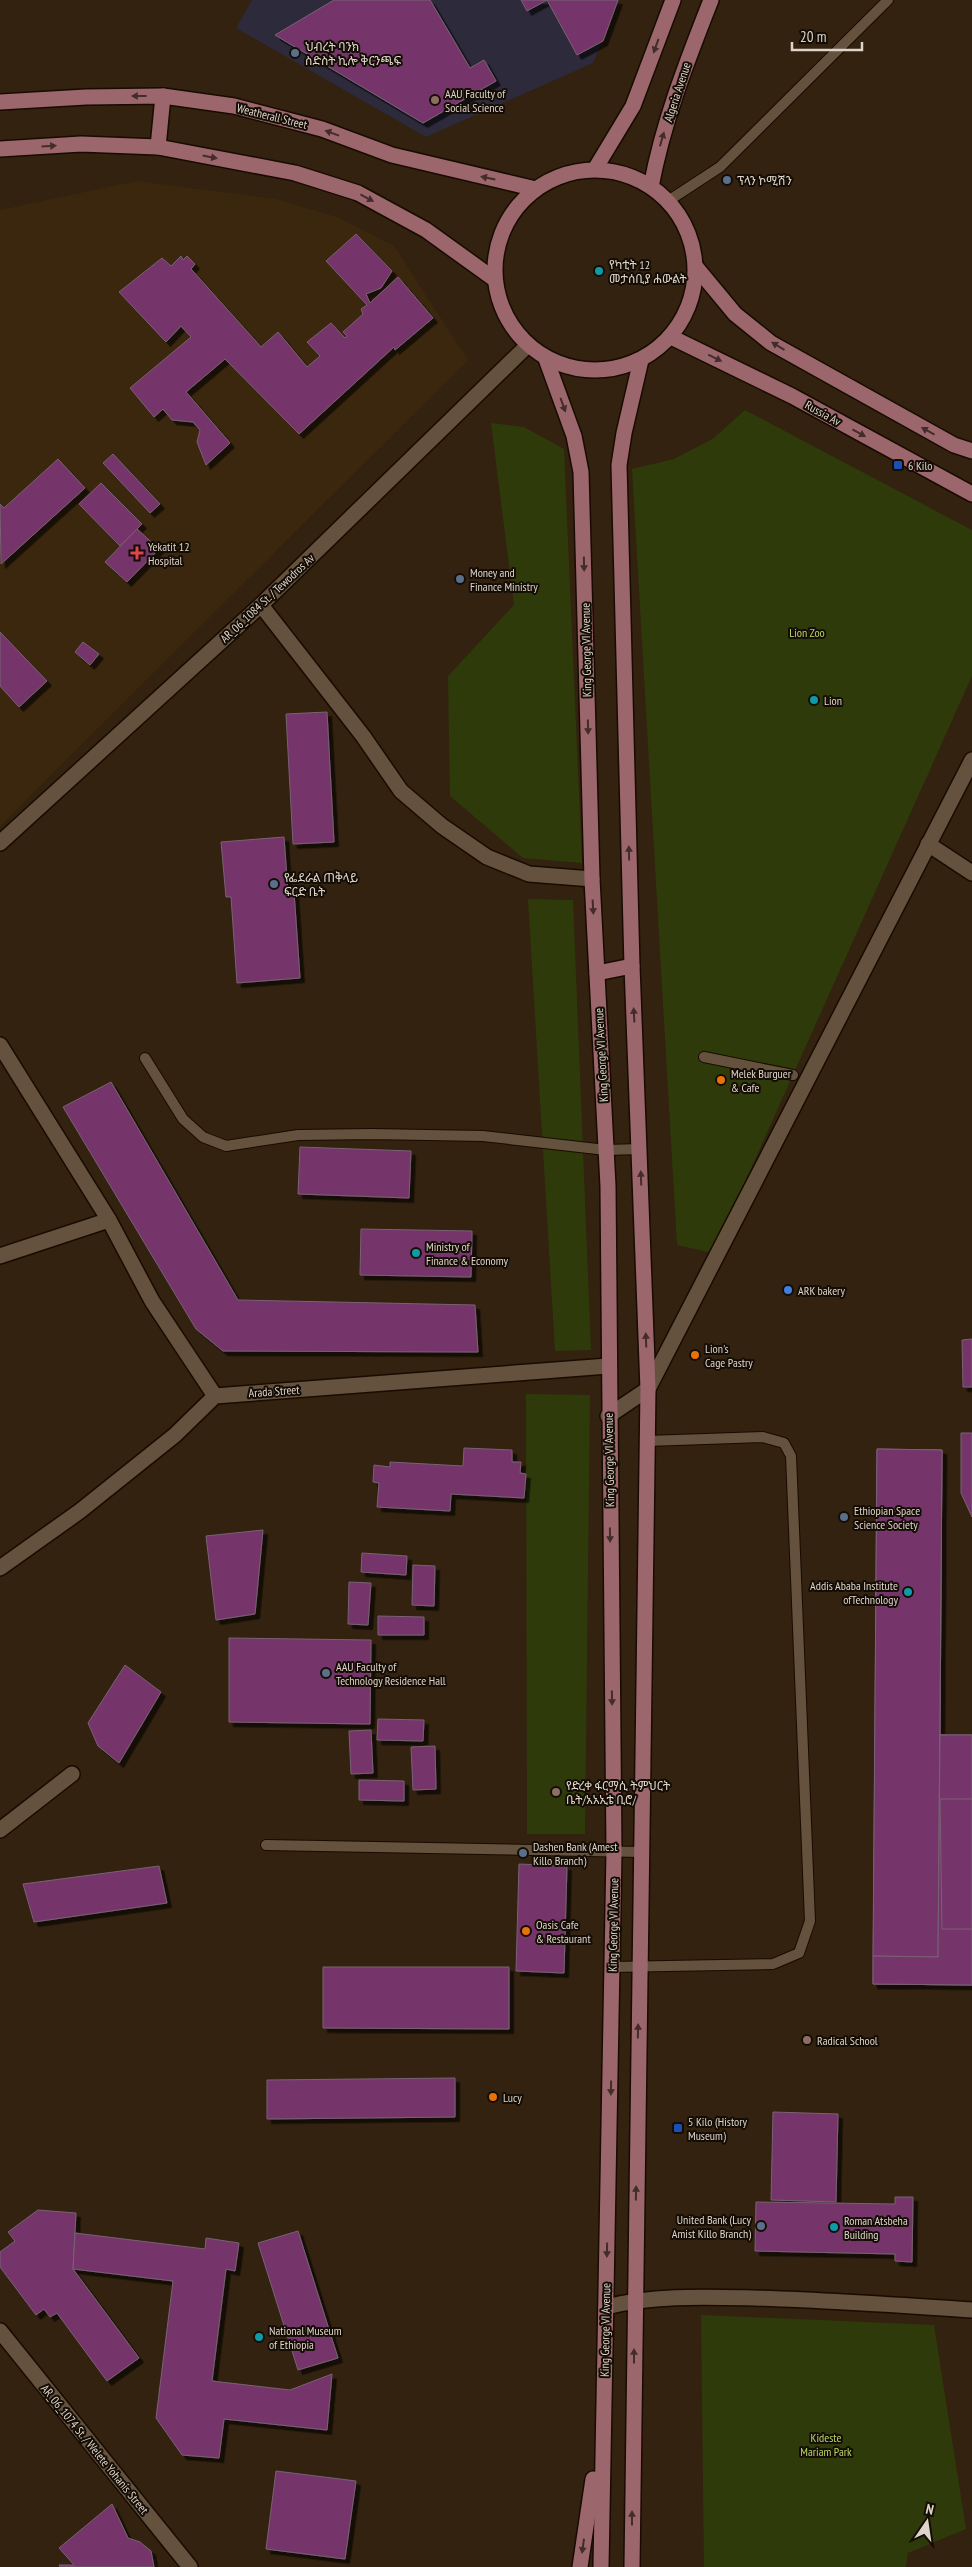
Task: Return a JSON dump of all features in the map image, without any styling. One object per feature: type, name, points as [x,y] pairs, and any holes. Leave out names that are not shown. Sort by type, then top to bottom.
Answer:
[{"type":"main road","points":[[595,170],[633,106],[673,0]]},
{"type":"main road","name":"Algeria Avenue","points":[[651,187],[656,162],[680,81],[711,0]]},
{"type":"main road","name":"Weatherall Street","points":[[0,102],[86,96],[163,96],[234,106],[322,129],[392,155],[536,189]]},
{"type":"main road","points":[[158,147],[163,96]]},
{"type":"main road","points":[[0,149],[81,144],[158,147],[295,173],[358,193],[426,230],[494,279]]},
{"type":"main road","points":[[595,170],[625,175],[651,187],[668,201],[683,220],[692,243],[696,266],[695,286],[691,304],[683,322],[671,337],[641,360],[610,370],[577,369],[546,359],[528,345],[504,315],[494,279],[497,244],[512,213],[536,189],[563,174],[595,170]]},
{"type":"main road","points":[[696,266],[735,314],[771,342],[954,445],[972,451]]},
{"type":"main road","name":"Russia Av","points":[[671,337],[792,396],[972,494]]},
{"type":"main road","name":"King George VI Avenue","points":[[546,359],[574,436],[581,472],[592,879],[606,1150],[614,1852],[601,2567]]},
{"type":"main road","points":[[632,2567],[648,1389],[632,966],[620,465],[624,433],[641,360]]},
{"type":"main road","points":[[597,973],[632,966]]},
{"type":"main road","points":[[580,2567],[603,2411]]},
{"type":"street","name":"AR_06_1084 St. / Tewodros Av","points":[[0,843],[261,605],[528,345]]},
{"type":"street","points":[[954,445],[972,441]]},
{"type":"street","points":[[261,605],[358,728],[401,791],[442,826],[488,857],[529,874],[592,879]]},
{"type":"street","points":[[608,1416],[648,1389],[972,760]]},
{"type":"street","points":[[928,844],[972,874]]},
{"type":"street","points":[[0,1045],[108,1220],[152,1301],[215,1396],[175,1435],[88,1505],[0,1568]]},
{"type":"street","points":[[0,1256],[108,1220]]},
{"type":"street","name":"Arada Street","points":[[215,1396],[608,1366]]},
{"type":"street","points":[[0,1830],[72,1774]]},
{"type":"street","points":[[606,2307],[635,2300],[704,2297],[836,2301],[972,2310]]},
{"type":"street","name":"AR_06_1074 St. / Welete Yohanis Street","points":[[0,2331],[190,2567]]},
{"type":"lane","points":[[668,201],[720,167],[888,0]]},
{"type":"lane","points":[[145,1058],[183,1119],[203,1137],[226,1146],[298,1135],[372,1134],[483,1136],[606,1150],[640,1149]]},
{"type":"lane","points":[[704,1058],[793,1075]]},
{"type":"lane","points":[[612,1966],[773,1964],[799,1953],[810,1920],[791,1456],[784,1443],[763,1437],[647,1441]]},
{"type":"lane","points":[[266,1846],[641,1852]]},
{"type":"shaded area","name":"AAU Faculty of Social Science","points":[[252,0],[619,0],[593,63],[426,137],[236,28]]},
{"type":"shaded area","name":"Yekatit 12 Hospital","points":[[136,181],[277,199],[337,217],[394,246],[468,360],[0,826],[0,210]]},
{"type":"green space","name":"Lion Zoo","points":[[745,410],[972,530],[972,676],[713,1253],[677,1245],[632,469],[674,459],[714,438]]},
{"type":"green space","points":[[491,423],[524,427],[564,449],[582,863],[523,858],[450,796],[448,676],[514,605]]},
{"type":"green space","points":[[528,899],[573,900],[591,1350],[555,1351]]},
{"type":"green space","points":[[526,1394],[590,1395],[585,1834],[527,1834]]},
{"type":"green space","name":"Kideste Mariam Park","points":[[701,2315],[934,2325],[966,2529],[908,2553],[906,2567],[704,2567]]},
{"type":"building","points":[[334,0],[430,0],[470,68],[484,60],[496,81],[423,123],[275,35]]},
{"type":"building","points":[[521,0],[547,0],[527,11]]},
{"type":"building","points":[[547,0],[618,0],[603,41],[577,55]]},
{"type":"building","points":[[356,234],[392,271],[381,288],[366,294],[370,303],[398,277],[433,318],[395,350],[394,347],[299,434],[225,359],[186,392],[230,443],[206,465],[197,442],[200,430],[193,422],[172,420],[163,409],[154,417],[130,388],[191,337],[181,326],[166,342],[119,292],[162,258],[171,266],[181,256],[183,260],[187,256],[195,264],[191,269],[261,347],[278,332],[307,367],[320,356],[307,342],[331,323],[345,338],[347,336],[343,332],[363,314],[361,309],[367,305],[326,261]]},
{"type":"building","points":[[113,454],[160,504],[150,513],[103,463]]},
{"type":"building","points":[[58,459],[85,488],[1,564],[0,504],[4,508]]},
{"type":"building","points":[[101,483],[142,524],[120,546],[79,504]]},
{"type":"building","points":[[137,529],[159,549],[127,582],[105,562]]},
{"type":"building","points":[[0,632],[47,681],[19,707],[0,686]]},
{"type":"building","points":[[83,642],[99,654],[90,665],[75,652]]},
{"type":"building","points":[[327,712],[334,842],[293,844],[286,714]]},
{"type":"building","points":[[284,837],[288,893],[294,892],[300,978],[237,983],[231,897],[226,897],[221,842]]},
{"type":"building","points":[[111,1082],[238,1300],[475,1305],[478,1352],[223,1351],[196,1329],[63,1107]]},
{"type":"building","points":[[300,1147],[411,1151],[409,1198],[298,1194]]},
{"type":"building","name":"Ministry of Finance & Economy","points":[[361,1229],[472,1231],[471,1277],[360,1275]]},
{"type":"building","points":[[972,1339],[972,1387],[963,1387],[962,1340]]},
{"type":"building","points":[[961,1433],[972,1433],[972,1517],[961,1493]]},
{"type":"building","points":[[464,1448],[512,1450],[512,1462],[521,1462],[520,1473],[526,1474],[524,1498],[451,1494],[450,1511],[377,1507],[379,1483],[373,1482],[374,1465],[390,1467],[390,1462],[463,1466]]},
{"type":"building","name":"Addis Ababa Institute ofTechnology","points":[[877,1449],[942,1450],[940,1735],[972,1735],[972,1985],[873,1984]]},
{"type":"building","name":"Addis Ababa Institute ofTechnology","points":[[877,1449],[942,1450],[938,1957],[873,1956]]},
{"type":"building","points":[[263,1530],[255,1614],[216,1620],[206,1536]]},
{"type":"building","points":[[362,1553],[407,1556],[406,1575],[361,1572]]},
{"type":"building","points":[[413,1565],[435,1566],[434,1606],[412,1605]]},
{"type":"building","points":[[349,1582],[371,1583],[368,1625],[348,1624]]},
{"type":"building","points":[[378,1616],[424,1617],[424,1635],[378,1635]]},
{"type":"building","points":[[229,1638],[371,1640],[370,1724],[229,1722]]},
{"type":"building","points":[[125,1665],[161,1692],[119,1763],[98,1746],[88,1723]]},
{"type":"building","points":[[378,1719],[424,1720],[423,1741],[377,1740]]},
{"type":"building","points":[[371,1730],[373,1773],[351,1774],[349,1731]]},
{"type":"building","points":[[940,1735],[972,1735],[972,1799],[940,1799],[942,1929],[972,1929],[972,1985],[873,1984],[873,1956],[938,1957]]},
{"type":"building","points":[[435,1746],[436,1789],[413,1790],[411,1747]]},
{"type":"building","points":[[359,1780],[404,1781],[404,1801],[359,1800]]},
{"type":"building","points":[[519,1864],[567,1866],[564,1973],[516,1971]]},
{"type":"building","points":[[159,1866],[167,1903],[34,1922],[23,1884]]},
{"type":"building","points":[[323,1967],[509,1967],[509,2029],[323,2028]]},
{"type":"building","points":[[455,2078],[455,2117],[267,2119],[267,2080]]},
{"type":"building","points":[[773,2112],[838,2114],[836,2202],[771,2200]]},
{"type":"building","name":"Roman Atsbeha Building","points":[[895,2197],[913,2197],[912,2262],[895,2261],[895,2254],[755,2251],[756,2202],[895,2204]]},
{"type":"building","points":[[38,2210],[76,2213],[73,2269],[139,2358],[107,2381],[57,2313],[50,2317],[44,2309],[36,2315],[0,2267],[0,2252],[15,2241],[8,2232]]},
{"type":"building","points":[[298,2231],[338,2358],[298,2370],[258,2243]]},
{"type":"building","points":[[75,2233],[205,2249],[206,2238],[239,2243],[235,2271],[226,2269],[212,2381],[290,2390],[332,2374],[327,2430],[224,2419],[219,2458],[182,2455],[156,2418],[173,2281],[73,2269]]},
{"type":"building","points":[[276,2471],[356,2481],[345,2559],[266,2549]]},
{"type":"building","points":[[112,2504],[128,2538],[140,2542],[151,2551],[154,2567],[60,2567],[59,2565],[74,2565],[59,2548]]},
{"type":"place","name":"ህብረት ባንክ ስድስት ኪሎ ቅርንጫፍ","points":[[295,53]]},
{"type":"place","name":"AAU Faculty of Social Science","points":[[435,100]]},
{"type":"place","name":"ፕላን ኮሚሽን","points":[[727,180]]},
{"type":"place","name":"የካቲት 12 መታሰቢያ ሐውልት","points":[[599,271]]},
{"type":"place","name":"6 Kilo","points":[[898,465]]},
{"type":"place","name":"Yekatit 12 Hospital","points":[[137,553]]},
{"type":"place","name":"Money and Finance Ministry","points":[[460,579]]},
{"type":"place","name":"Lion","points":[[814,700]]},
{"type":"place","name":"የፌደራል ጠቅላይ ፍርድ ቤት","points":[[274,884]]},
{"type":"place","name":"Melek Burguer & Cafe","points":[[721,1080]]},
{"type":"place","name":"Ministry of Finance & Economy","points":[[416,1253]]},
{"type":"place","name":"ARK bakery","points":[[788,1290]]},
{"type":"place","name":"Lion's Cage Pastry","points":[[695,1355]]},
{"type":"place","name":"Ethiopian Space Science Society","points":[[844,1517]]},
{"type":"place","name":"Addis Ababa Institute ofTechnology","points":[[908,1592]]},
{"type":"place","name":"AAU Faculty of Technology Residence Hall","points":[[326,1673]]},
{"type":"place","name":"የድረቀ ፋርማሲ ትምህርት ቤት/አአኢቴ ቢሮ/","points":[[556,1792]]},
{"type":"place","name":"Dashen Bank (Amest Killo Branch)","points":[[523,1853]]},
{"type":"place","name":"Oasis Cafe & Restaurant","points":[[526,1931]]},
{"type":"place","name":"Radical School","points":[[807,2040]]},
{"type":"place","name":"Lucy","points":[[493,2097]]},
{"type":"place","name":"5 Kilo (History Museum)","points":[[678,2128]]},
{"type":"place","name":"United Bank (Lucy Amist Killo Branch)","points":[[761,2226]]},
{"type":"place","name":"Roman Atsbeha Building","points":[[834,2227]]},
{"type":"place","name":"National Museum of Ethiopia","points":[[259,2337]]}]
